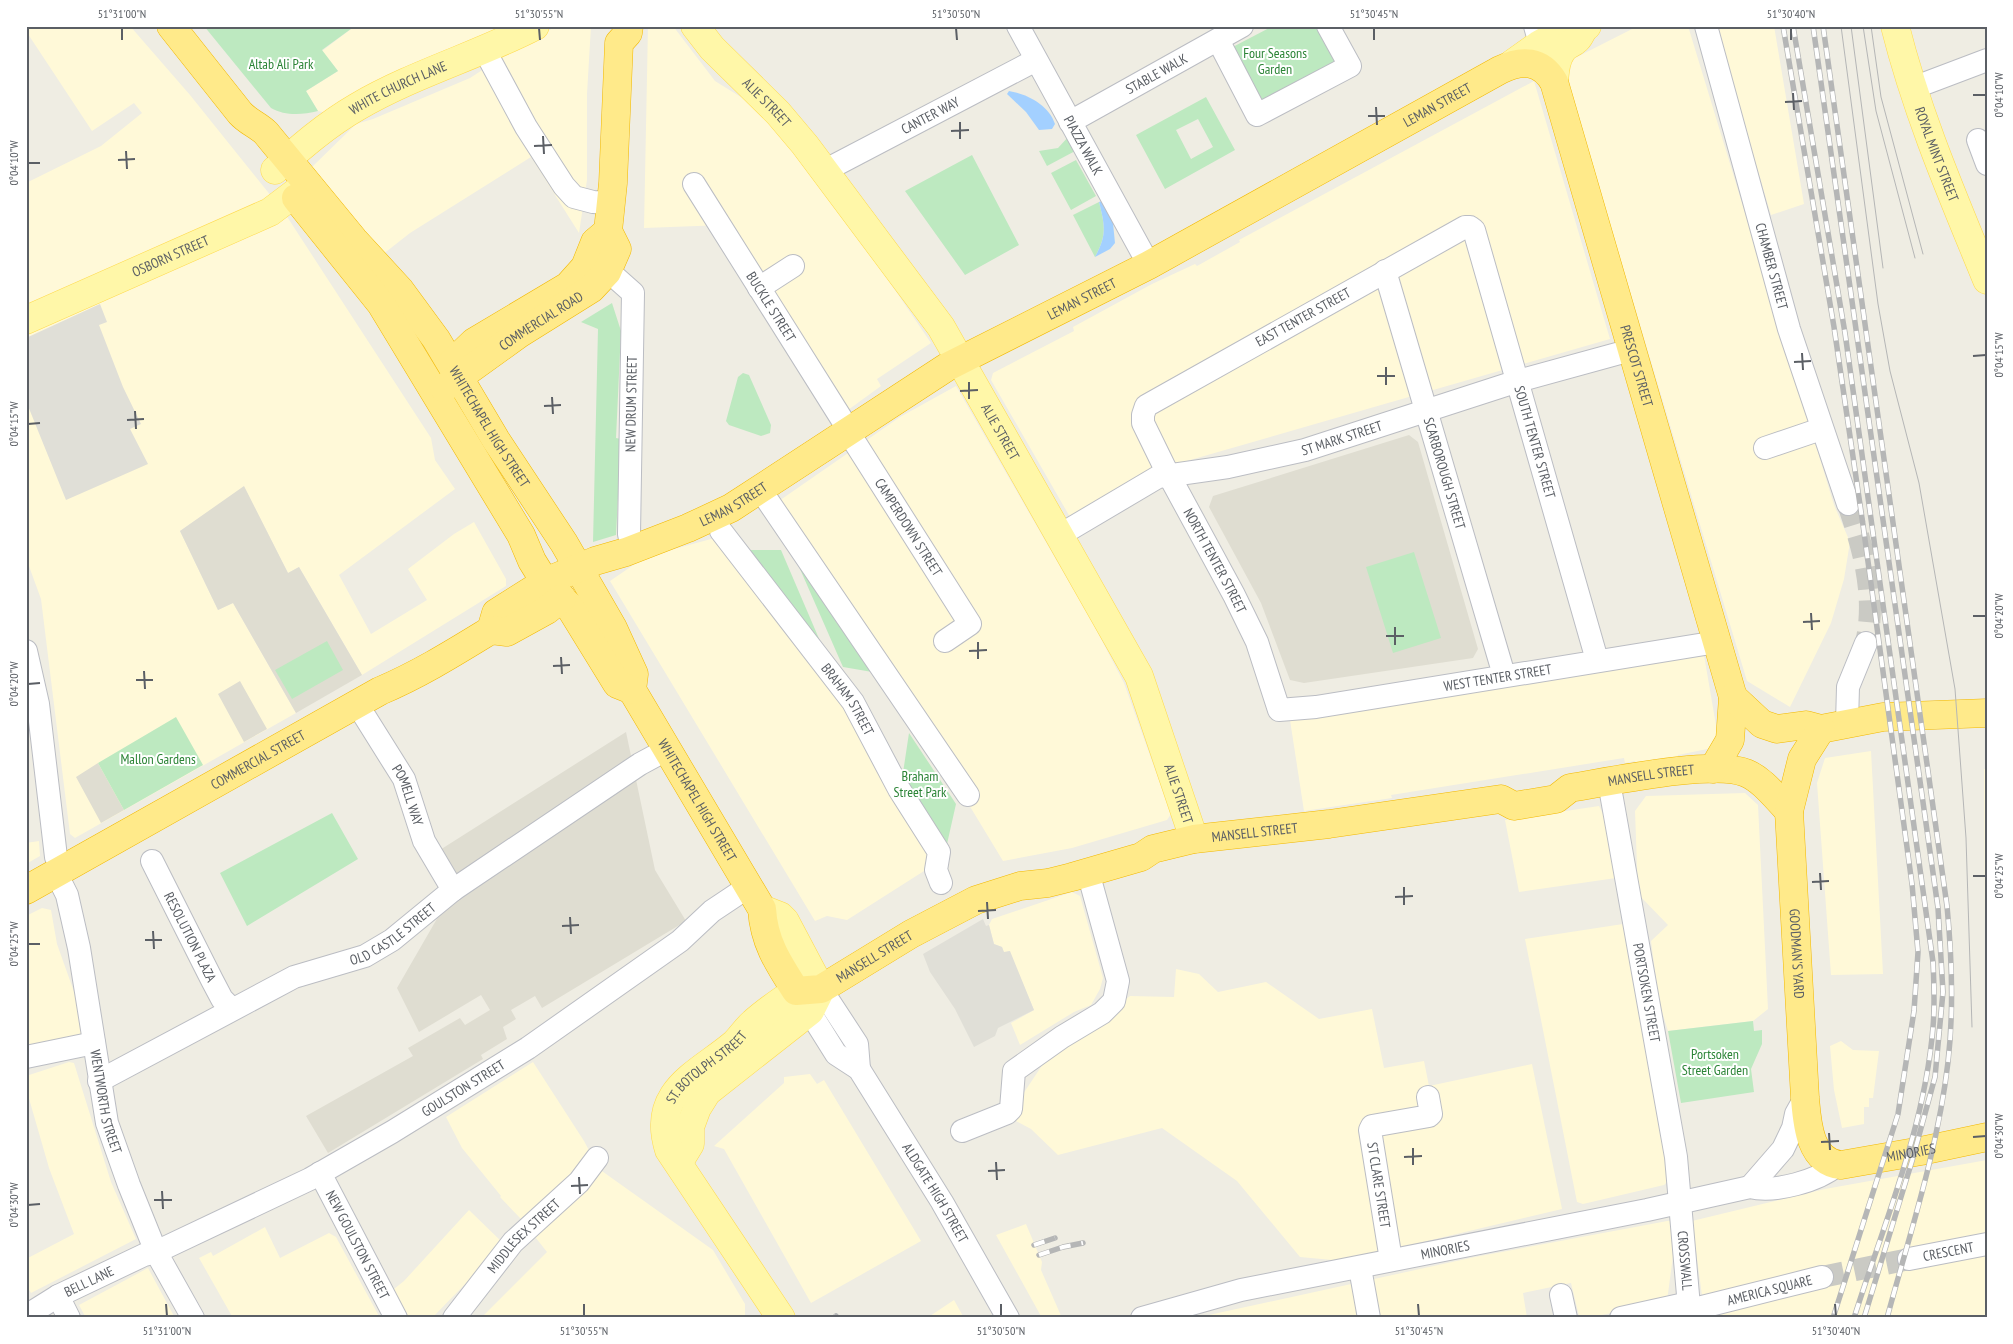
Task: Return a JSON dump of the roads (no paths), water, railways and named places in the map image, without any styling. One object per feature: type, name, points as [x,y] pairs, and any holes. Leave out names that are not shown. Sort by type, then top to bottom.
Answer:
[{"type":"highway","points":[[170,26],[247,122],[248,135],[281,165],[301,190]]},
{"type":"highway","name":"COMMERCIAL ROAD","points":[[431,389],[455,370],[481,338],[568,286],[585,267],[595,242],[608,231],[619,32]]},
{"type":"highway","name":"PRESCOT STREET","points":[[1512,64],[1535,64],[1542,68],[1554,82],[1733,697],[1730,740]]},
{"type":"highway","name":"LEMAN STREET","points":[[559,587],[595,561],[626,552],[724,512],[847,430],[960,360],[1148,265],[1512,64]]},
{"type":"highway","name":"WHITECHAPEL HIGH STREET","points":[[301,190],[354,240],[400,290],[436,339],[496,440],[559,587],[586,662],[609,672],[617,684],[632,690]]},
{"type":"highway","name":"WHITECHAPEL HIGH STREET","points":[[301,190],[371,290],[521,535],[532,560],[622,645],[634,674],[632,690],[755,898],[764,932],[779,965],[809,997]]},
{"type":"highway","name":"COMMERCIAL STREET","points":[[26,890],[357,704],[415,676],[491,630],[496,613],[559,587]]},
{"type":"highway","points":[[1733,697],[1762,724],[1777,729],[1806,725],[1820,729],[1847,722],[1883,717],[1987,713]]},
{"type":"highway","name":"GOODMAN'S YARD","points":[[1805,1098],[1788,811],[1802,759],[1820,729]]},
{"type":"highway","name":"MANSELL STREET","points":[[1712,769],[1730,740]]},
{"type":"highway","name":"MANSELL STREET","points":[[809,997],[911,934],[976,900],[1020,886],[1048,883],[1088,872],[1141,857],[1153,849],[1194,839],[1329,824],[1501,800],[1514,806],[1556,799],[1570,788],[1677,772],[1732,768],[1754,777],[1788,811]]},
{"type":"highway","points":[[1805,1098],[1811,1140],[1822,1155],[1837,1165]]},
{"type":"highway","name":"MINORIES","points":[[1837,1165],[1921,1151],[1987,1137]]},
{"type":"main road","name":"WHITE CHURCH LANE","points":[[281,165],[330,124],[359,106],[424,75],[485,51],[534,26]]},
{"type":"main road","name":"ALIE STREET","points":[[695,26],[712,48],[778,113],[941,327],[1139,676],[1194,839]]},
{"type":"main road","name":"ROYAL MINT STREET","points":[[1895,26],[1936,156],[1987,280]]},
{"type":"main road","name":"LEMAN STREET","points":[[1512,64],[1537,35],[1571,27],[1586,27],[1578,42],[1562,49],[1556,62],[1554,82]]},
{"type":"main road","name":"OSBORN STREET","points":[[26,320],[270,212],[301,190]]},
{"type":"main road","name":"ST. BOTOLPH STREET","points":[[781,1318],[679,1162],[669,1150],[665,1132],[670,1100],[689,1075],[737,1041],[759,1017],[809,997]]},
{"type":"street","name":"PIAZZA WALK","points":[[1018,26],[1148,265]]},
{"type":"street","name":"STABLE WALK","points":[[1070,122],[1242,26]]},
{"type":"street","points":[[1218,40],[1257,115],[1350,66],[1328,26]]},
{"type":"street","name":"CHAMBER STREET","points":[[1706,26],[1789,329],[1848,504]]},
{"type":"street","points":[[485,51],[526,127],[564,186],[574,197],[593,202],[611,203]]},
{"type":"street","name":"CANTER WAY","points":[[824,172],[1036,60]]},
{"type":"street","points":[[1913,88],[1987,60]]},
{"type":"street","points":[[1978,140],[1987,164]]},
{"type":"street","name":"BUCKLE STREET","points":[[694,184],[847,430]]},
{"type":"street","name":"EAST TENTER STREET","points":[[1143,415],[1146,406],[1385,271],[1465,227],[1470,227]]},
{"type":"street","name":"SOUTH TENTER STREET","points":[[1470,227],[1474,230],[1597,660]]},
{"type":"street","points":[[759,288],[793,266]]},
{"type":"street","name":"SCARBOROUGH STREET","points":[[1385,271],[1504,676]]},
{"type":"street","name":"NEW DRUM STREET","points":[[615,277],[633,293],[628,534],[630,538]]},
{"type":"street","name":"ST MARK STREET","points":[[1060,535],[1158,477],[1228,467],[1304,450],[1518,381],[1631,350]]},
{"type":"street","name":"NORTH TENTER STREET","points":[[1143,415],[1144,423],[1169,476],[1257,642],[1279,710]]},
{"type":"street","points":[[1765,448],[1822,429]]},
{"type":"street","name":"CAMPERDOWN STREET","points":[[847,430],[970,624],[945,641]]},
{"type":"street","points":[[768,501],[968,795]]},
{"type":"street","name":"BRAHAM STREET","points":[[721,531],[853,702],[899,789],[939,852],[936,870],[941,883]]},
{"type":"street","name":"WEST TENTER STREET","points":[[1279,710],[1316,707],[1717,642]]},
{"type":"street","points":[[1847,722],[1848,687],[1866,643]]},
{"type":"street","name":"WENTWORTH STREET","points":[[26,652],[38,704],[56,857],[79,948],[107,1123],[128,1185],[156,1252],[193,1318]]},
{"type":"street","name":"POMELL WAY","points":[[357,704],[404,780],[424,841],[453,890]]},
{"type":"street","name":"OLD CASTLE STREET","points":[[99,1081],[232,1008],[294,977],[365,956],[392,940],[453,890],[640,764],[666,750]]},
{"type":"street","name":"PORTSOKEN STREET","points":[[1609,782],[1674,1146],[1680,1203]]},
{"type":"street","name":"RESOLUTION PLAZA","points":[[152,861],[222,999],[232,1008]]},
{"type":"street","points":[[962,1131],[1010,1111],[1014,1071],[1062,1037],[1102,1013],[1114,1001],[1118,981],[1088,872]]},
{"type":"street","name":"GOULSTON STREET","points":[[156,1252],[320,1173],[392,1132],[528,1048],[680,941],[712,911],[755,898]]},
{"type":"street","name":"ALDGATE HIGH STREET","points":[[809,997],[857,1044],[859,1069],[942,1202],[1008,1318]]},
{"type":"street","points":[[26,1057],[94,1043]]},
{"type":"street","name":"ST CLARE STREET","points":[[1391,1260],[1370,1130],[1372,1126],[1429,1116],[1431,1114],[1428,1097]]},
{"type":"street","points":[[1750,1187],[1783,1149],[1793,1128],[1796,1114],[1805,1098]]},
{"type":"street","name":"MIDDLESEX STREET","points":[[454,1318],[513,1242],[579,1182],[596,1158]]},
{"type":"street","name":"MINORIES","points":[[1142,1318],[1236,1291],[1360,1268],[1391,1260],[1680,1203],[1750,1187],[1763,1190],[1810,1180],[1826,1174],[1837,1165]]},
{"type":"street","name":"NEW GOULSTON STREET","points":[[320,1173],[396,1318]]},
{"type":"street","name":"CROSSWALL","points":[[1680,1203],[1690,1310]]},
{"type":"street","name":"CRESCENT","points":[[1909,1259],[1987,1244]]},
{"type":"street","name":"BELL LANE","points":[[26,1316],[58,1296],[144,1254],[156,1252]]},
{"type":"street","points":[[1360,1268],[1369,1318]]},
{"type":"street","name":"AMERICA SQUARE","points":[[1622,1318],[1690,1310],[1822,1277]]},
{"type":"street","points":[[1561,1295],[1566,1318]]},
{"type":"street","points":[[58,1296],[69,1318]]},
{"type":"water","points":[[1009,91],[1030,98],[1043,106],[1055,124],[1052,129],[1039,130],[1026,112],[1007,94]]},
{"type":"water","points":[[1102,201],[1113,223],[1115,243],[1110,249],[1095,257],[1102,243],[1104,230],[1099,202]]},
{"type":"tunnel","points":[[1848,504],[1859,537],[1867,572],[1870,608],[1866,643]]},
{"type":"tunnel","points":[[1822,1277],[1909,1259]]},
{"type":"tram line","points":[[1841,26],[1878,304],[1890,371],[1919,483],[1955,689],[1966,838],[1972,1027]]},
{"type":"tram line","points":[[1851,26],[1883,268]]},
{"type":"tram line","points":[[1863,26],[1876,111],[1915,258]]},
{"type":"tram line","points":[[1871,26],[1881,97],[1923,254]]},
{"type":"railway","points":[[1783,26],[1834,327],[1863,525],[1912,884],[1918,952],[1914,1011],[1898,1114],[1833,1318]]},
{"type":"railway","points":[[1793,26],[1845,333],[1933,962],[1933,1027],[1922,1101],[1902,1174],[1854,1318]]},
{"type":"railway","points":[[1813,26],[1938,908],[1943,992],[1935,1077],[1912,1161],[1864,1318]]},
{"type":"railway","points":[[1823,26],[1947,906],[1951,964],[1951,1023],[1943,1094],[1930,1159],[1887,1318]]},
{"type":"railway","points":[[1034,1245],[1055,1238]]},
{"type":"railway","points":[[1039,1255],[1083,1243]]},
{"type":"park label","name":"Four Seasons Garden","points":[[1275,62]]},
{"type":"park label","name":"Altab Ali Park","points":[[281,64]]},
{"type":"park label","name":"Mallon Gardens","points":[[158,759]]},
{"type":"park label","name":"Braham Street Park","points":[[920,784]]},
{"type":"park label","name":"Portsoken Street Garden","points":[[1715,1062]]}]
